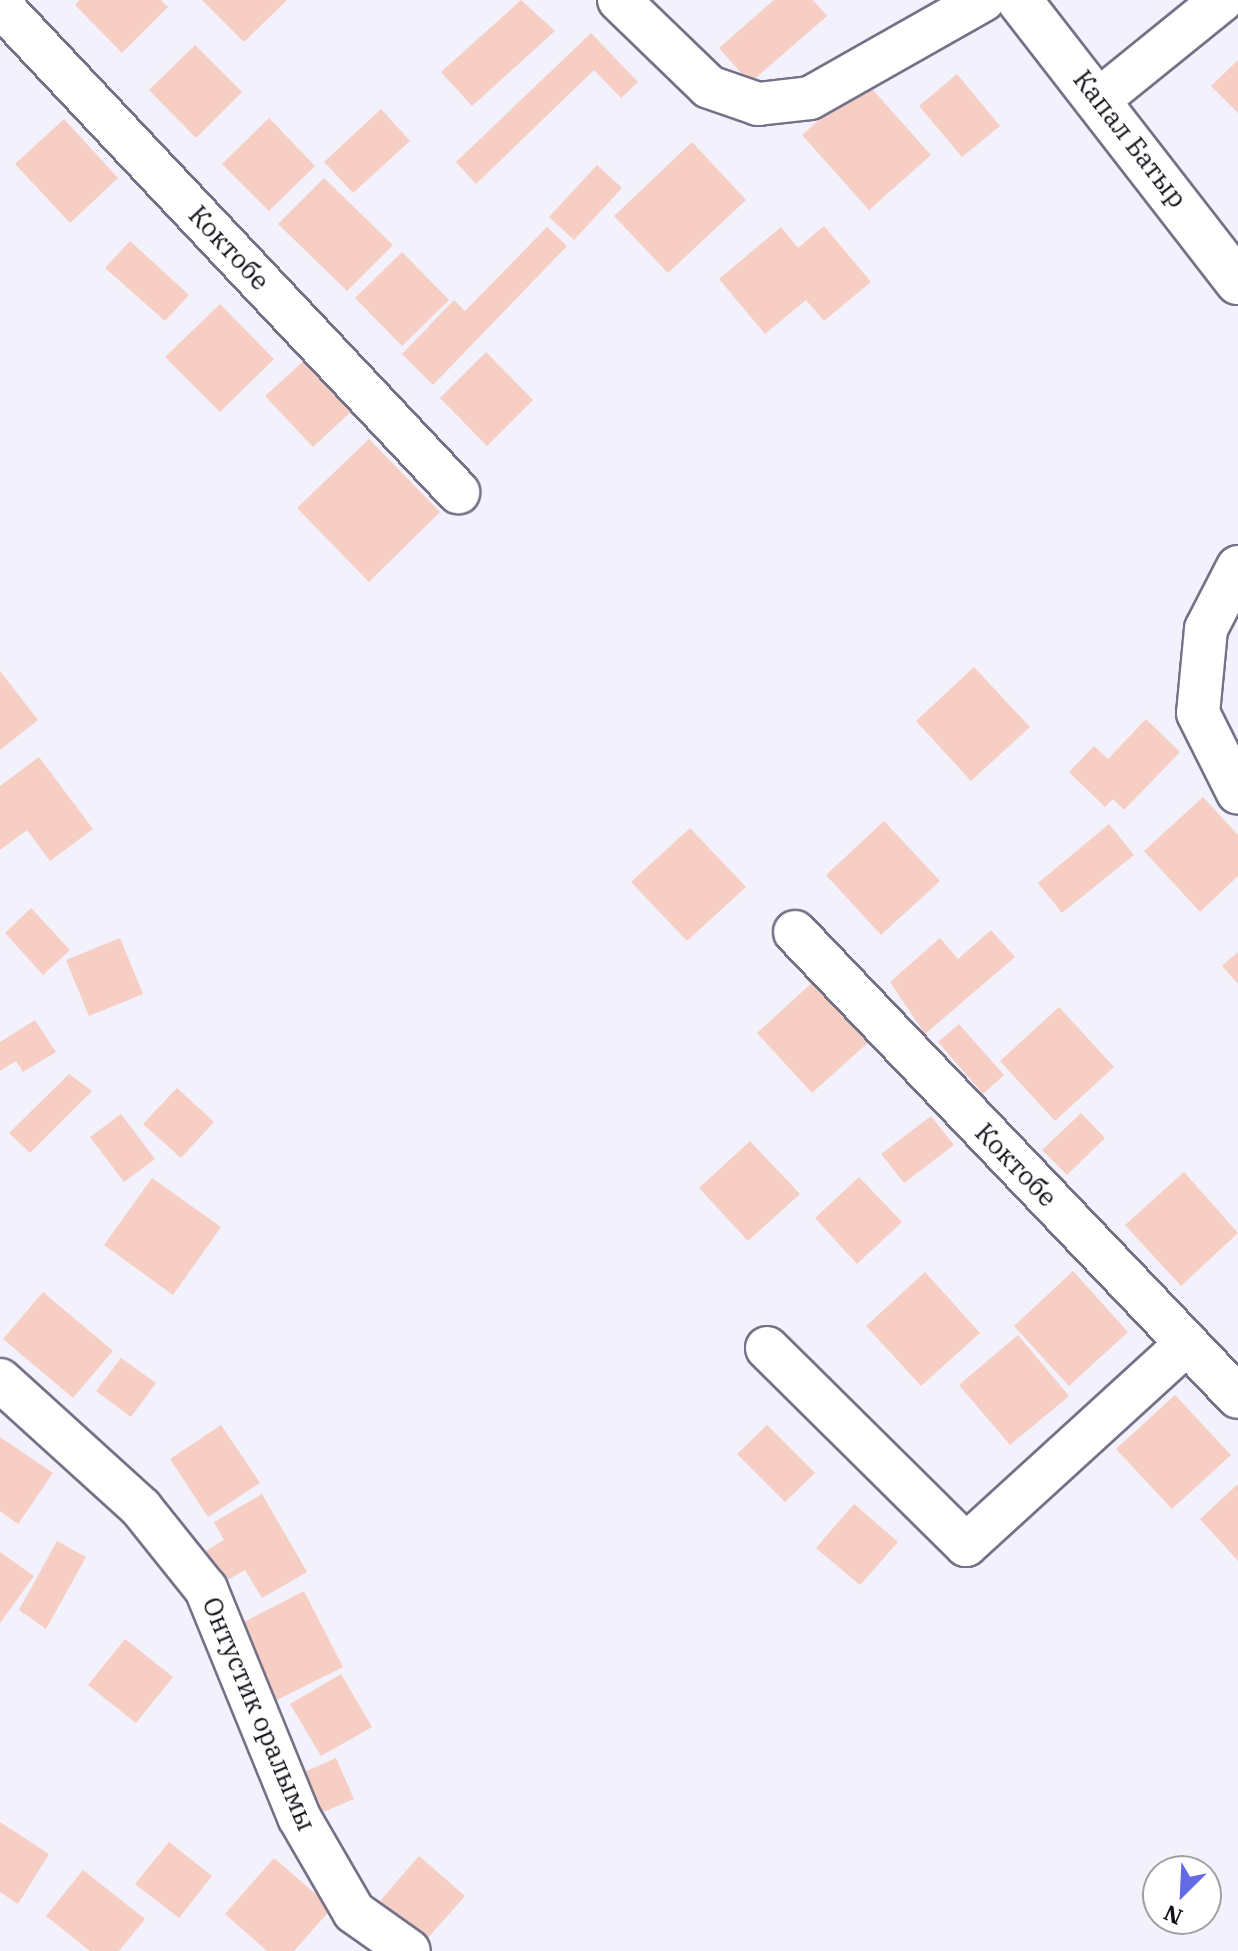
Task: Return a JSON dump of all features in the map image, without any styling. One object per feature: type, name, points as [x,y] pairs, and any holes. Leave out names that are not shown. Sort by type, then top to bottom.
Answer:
[{"type":"main road","name":"Капал Батыр","points":[[1019,0],[1101,98],[1238,282]]},
{"type":"street","points":[[619,0],[709,87],[758,104],[810,98],[983,0]]},
{"type":"street","points":[[1101,98],[1222,0]]},
{"type":"street","name":"Коктобе","points":[[0,5],[458,492]]},
{"type":"street","points":[[1238,567],[1206,629],[1198,713],[1238,793]]},
{"type":"street","name":"Коктобе","points":[[795,932],[1238,1397]]},
{"type":"street","points":[[767,1348],[966,1545],[1187,1343]]},
{"type":"street","name":"Онтустик оралымы","points":[[0,1380],[141,1508],[206,1589],[299,1817],[354,1912],[409,1951]]},
{"type":"building","points":[[79,0],[161,0],[168,7],[122,53],[75,5]]},
{"type":"building","points":[[202,0],[287,0],[244,42]]},
{"type":"building","points":[[521,0],[555,31],[472,106],[441,72]]},
{"type":"building","points":[[774,0],[813,0],[827,16],[750,83],[719,48]]},
{"type":"building","points":[[591,33],[638,82],[621,98],[594,70],[476,184],[456,162]]},
{"type":"building","points":[[195,45],[242,92],[196,138],[149,90]]},
{"type":"building","points":[[1238,60],[1238,113],[1211,86]]},
{"type":"building","points":[[957,74],[1000,126],[962,157],[919,106]]},
{"type":"building","points":[[864,80],[931,155],[869,210],[802,135]]},
{"type":"building","points":[[381,109],[410,141],[353,193],[324,162]]},
{"type":"building","points":[[269,118],[315,166],[269,211],[222,164]]},
{"type":"building","points":[[64,119],[118,178],[70,223],[15,164]]},
{"type":"building","points":[[692,142],[746,200],[668,273],[614,216]]},
{"type":"building","points":[[597,165],[622,188],[574,240],[549,217]]},
{"type":"building","points":[[324,178],[393,245],[347,291],[278,224]]},
{"type":"building","points":[[824,226],[871,282],[824,321],[806,300],[765,334],[719,279],[781,227],[798,248]]},
{"type":"building","points":[[547,227],[567,246],[433,385],[402,354],[454,300],[465,311]]},
{"type":"building","points":[[130,241],[189,295],[165,321],[105,268]]},
{"type":"building","points":[[402,252],[449,300],[402,346],[355,298]]},
{"type":"building","points":[[220,304],[274,359],[220,412],[165,357]]},
{"type":"building","points":[[486,352],[533,400],[487,446],[440,398]]},
{"type":"building","points":[[307,358],[354,409],[313,447],[265,396]]},
{"type":"building","points":[[369,439],[440,512],[369,582],[297,508]]},
{"type":"building","points":[[974,667],[1030,727],[971,781],[916,721]]},
{"type":"building","points":[[0,671],[38,720],[0,750]]},
{"type":"building","points":[[1146,719],[1180,752],[1124,810],[1113,799],[1105,807],[1069,772],[1094,746],[1108,759]]},
{"type":"building","points":[[39,757],[93,829],[50,861],[27,830],[0,850],[0,786]]},
{"type":"building","points":[[1203,797],[1238,835],[1238,876],[1200,912],[1144,851]]},
{"type":"building","points":[[884,821],[940,881],[881,935],[826,875]]},
{"type":"building","points":[[1109,824],[1134,855],[1062,913],[1038,883]]},
{"type":"building","points":[[690,828],[746,887],[687,941],[631,882]]},
{"type":"building","points":[[31,908],[70,950],[43,975],[5,933]]},
{"type":"building","points":[[991,930],[1015,957],[925,1034],[890,982],[940,938],[958,959]]},
{"type":"building","points":[[120,938],[143,994],[89,1016],[66,960]]},
{"type":"building","points":[[1238,952],[1238,984],[1222,966]]},
{"type":"building","points":[[816,979],[871,1040],[812,1093],[757,1033]]},
{"type":"building","points":[[1059,1007],[1114,1067],[1055,1121],[1000,1061]]},
{"type":"building","points":[[35,1020],[56,1052],[23,1072],[16,1061],[0,1071],[0,1042]]},
{"type":"building","points":[[959,1024],[1004,1075],[983,1094],[938,1042]]},
{"type":"building","points":[[69,1074],[92,1091],[30,1153],[9,1133]]},
{"type":"building","points":[[177,1088],[214,1122],[181,1158],[143,1124]]},
{"type":"building","points":[[1081,1113],[1105,1138],[1067,1175],[1042,1150]]},
{"type":"building","points":[[121,1114],[155,1159],[124,1182],[90,1137]]},
{"type":"building","points":[[931,1116],[954,1145],[904,1183],[881,1154]]},
{"type":"building","points":[[750,1141],[800,1194],[748,1241],[699,1188]]},
{"type":"building","points":[[1184,1172],[1238,1233],[1181,1286],[1125,1225]]},
{"type":"building","points":[[859,1177],[902,1222],[857,1264],[815,1218]]},
{"type":"building","points":[[152,1178],[221,1227],[173,1295],[104,1245]]},
{"type":"building","points":[[1073,1271],[1128,1332],[1069,1386],[1014,1326]]},
{"type":"building","points":[[925,1272],[980,1333],[921,1386],[866,1326]]},
{"type":"building","points":[[43,1292],[113,1351],[73,1398],[3,1339]]},
{"type":"building","points":[[1018,1335],[1069,1396],[1010,1445],[959,1385]]},
{"type":"building","points":[[121,1358],[156,1383],[131,1417],[96,1391]]},
{"type":"building","points":[[1175,1395],[1231,1455],[1172,1509],[1116,1449]]},
{"type":"building","points":[[221,1425],[260,1483],[208,1517],[170,1459]]},
{"type":"building","points":[[767,1425],[815,1473],[785,1502],[737,1454]]},
{"type":"building","points":[[0,1437],[53,1473],[18,1524],[0,1511]]},
{"type":"building","points":[[1238,1484],[1238,1561],[1200,1519]]},
{"type":"building","points":[[262,1494],[307,1572],[262,1598],[245,1570],[217,1586],[199,1555],[224,1540],[214,1522]]},
{"type":"building","points":[[854,1504],[898,1542],[860,1585],[816,1548]]},
{"type":"building","points":[[57,1541],[86,1557],[46,1629],[19,1610]]},
{"type":"building","points":[[0,1552],[34,1576],[0,1623]]},
{"type":"building","points":[[304,1591],[343,1667],[269,1704],[230,1629]]},
{"type":"building","points":[[125,1639],[173,1677],[136,1723],[88,1685]]},
{"type":"building","points":[[341,1674],[372,1727],[321,1756],[290,1704]]},
{"type":"building","points":[[336,1758],[354,1799],[314,1816],[296,1776]]},
{"type":"building","points":[[0,1822],[49,1854],[18,1904],[0,1892]]},
{"type":"building","points":[[169,1842],[212,1876],[179,1918],[135,1884]]},
{"type":"building","points":[[419,1856],[465,1896],[426,1940],[380,1901]]},
{"type":"building","points":[[274,1858],[332,1908],[294,1951],[267,1951],[225,1914]]},
{"type":"building","points":[[83,1870],[145,1919],[119,1951],[90,1951],[46,1916]]}]
